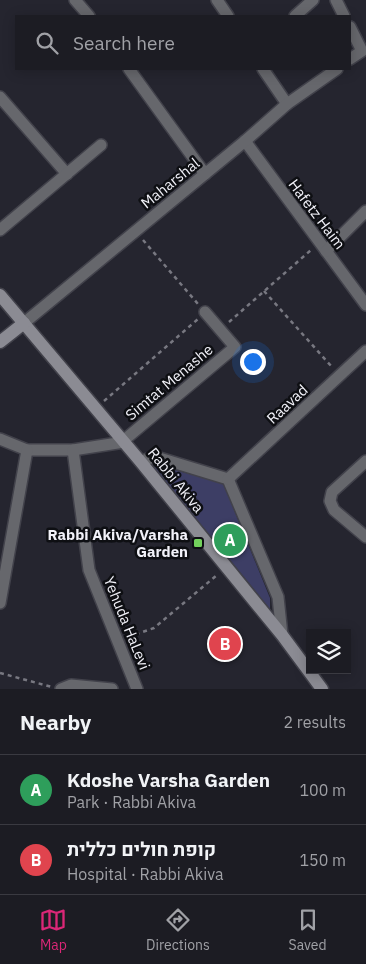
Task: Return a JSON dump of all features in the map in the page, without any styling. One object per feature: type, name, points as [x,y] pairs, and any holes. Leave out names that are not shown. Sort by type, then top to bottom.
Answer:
[{"type":"street","points":[[76,0],[87,15]]},
{"type":"street","points":[[217,0],[227,15]]},
{"type":"street","points":[[296,15],[313,0]]},
{"type":"street","points":[[336,0],[344,15]]},
{"type":"street","points":[[351,29],[362,51],[351,58]]},
{"type":"street","points":[[130,70],[206,174]]},
{"type":"street","points":[[264,70],[287,104]]},
{"type":"street","name":"Maharshal","points":[[24,323],[206,174],[287,104],[335,70]]},
{"type":"street","points":[[0,97],[67,174]]},
{"type":"street","name":"Hafetz Haim","points":[[245,141],[366,305]]},
{"type":"street","points":[[0,230],[101,145]]},
{"type":"street","points":[[323,246],[366,211]]},
{"type":"street","name":"Rabbi Akiva","points":[[0,296],[140,461],[282,635],[322,689]]},
{"type":"street","points":[[205,312],[220,330]]},
{"type":"street","points":[[0,342],[24,323]]},
{"type":"street","name":"Simtat Menashe","points":[[123,442],[235,347],[220,330]]},
{"type":"street","name":"Raavad","points":[[228,479],[366,351]]},
{"type":"street","points":[[0,439],[27,450],[73,450],[123,442]]},
{"type":"street","points":[[0,603],[27,450]]},
{"type":"street","name":"Yehuda HaLevi","points":[[73,450],[89,570],[137,689]]},
{"type":"street","points":[[140,461],[156,457],[228,479],[278,597],[282,635]]},
{"type":"street","points":[[366,461],[332,492],[330,501],[334,510],[366,537]]},
{"type":"street","points":[[60,689],[71,685],[112,689]]},
{"type":"path","points":[[95,409],[205,312],[135,231]]},
{"type":"path","points":[[220,330],[264,291],[323,246]]},
{"type":"path","points":[[264,291],[339,376]]},
{"type":"path","points":[[118,640],[154,628],[226,567]]},
{"type":"path","points":[[0,673],[60,689]]},
{"type":"shaded area","points":[[154,467],[164,467],[223,483],[270,598],[270,609]]},
{"type":"place","name":"Kdoshe Varsha Garden","points":[[230,540]]},
{"type":"place","name":"Rabbi Akiva/Varsha Garden","points":[[198,543]]},
{"type":"place","name":"קופת חולים כללית","points":[[225,644]]}]
